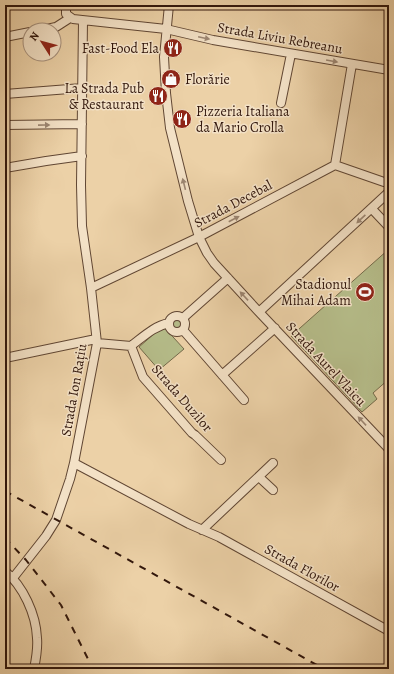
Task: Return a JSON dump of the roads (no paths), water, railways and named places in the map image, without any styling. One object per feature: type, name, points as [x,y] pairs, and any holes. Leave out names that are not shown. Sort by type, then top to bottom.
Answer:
[{"type":"street","points":[[62,23],[70,18],[66,14],[66,5]]},
{"type":"street","name":"Strada Aurel Vlaicu","points":[[170,5],[166,29],[164,57],[170,128],[188,201],[199,237],[207,253],[228,278],[389,449]]},
{"type":"street","name":"Strada Liviu Rebreanu","points":[[70,18],[83,21],[166,29],[213,40],[389,70]]},
{"type":"street","name":"Strada Ion Rațiu","points":[[13,578],[46,536],[56,520],[74,463],[96,341],[91,288],[82,226],[83,21]]},
{"type":"street","points":[[5,37],[22,34]]},
{"type":"street","points":[[281,103],[291,54]]},
{"type":"street","points":[[352,64],[336,165],[384,182],[389,182]]},
{"type":"street","points":[[5,94],[82,88]]},
{"type":"street","points":[[5,125],[82,124]]},
{"type":"street","points":[[5,168],[82,156]]},
{"type":"street","name":"Strada Decebal","points":[[91,288],[199,237],[336,165]]},
{"type":"street","points":[[259,312],[389,192]]},
{"type":"street","points":[[372,209],[389,227]]},
{"type":"street","points":[[184,318],[228,278]]},
{"type":"street","points":[[5,358],[96,341],[131,346],[161,324],[169,323],[175,316],[184,318]]},
{"type":"street","points":[[169,323],[170,328],[179,332],[183,330],[186,323],[184,318]]},
{"type":"street","points":[[222,375],[274,328]]},
{"type":"street","points":[[183,330],[244,400]]},
{"type":"street","name":"Strada Duzilor","points":[[131,346],[143,377],[192,433],[221,460]]},
{"type":"street","name":"Strada Florilor","points":[[74,463],[188,524],[219,537],[389,631]]},
{"type":"street","points":[[202,530],[273,463]]},
{"type":"street","points":[[258,477],[273,490]]},
{"type":"street","points":[[5,571],[13,578],[29,604],[37,636],[37,650],[34,669]]},
{"type":"railway","points":[[5,491],[324,669]]},
{"type":"railway","points":[[5,538],[26,560],[61,605],[93,669]]},
{"type":"place","name":"Fast-Food Ela","points":[[173,48]]},
{"type":"place","name":"Florărie","points":[[171,79]]},
{"type":"place","name":"La Strada Pub & Restaurant","points":[[158,96]]},
{"type":"place","name":"Pizzeria Italiana da Mario Crolla","points":[[182,119]]},
{"type":"place","name":"Stadionul Mihai Adam","points":[[365,292]]}]
